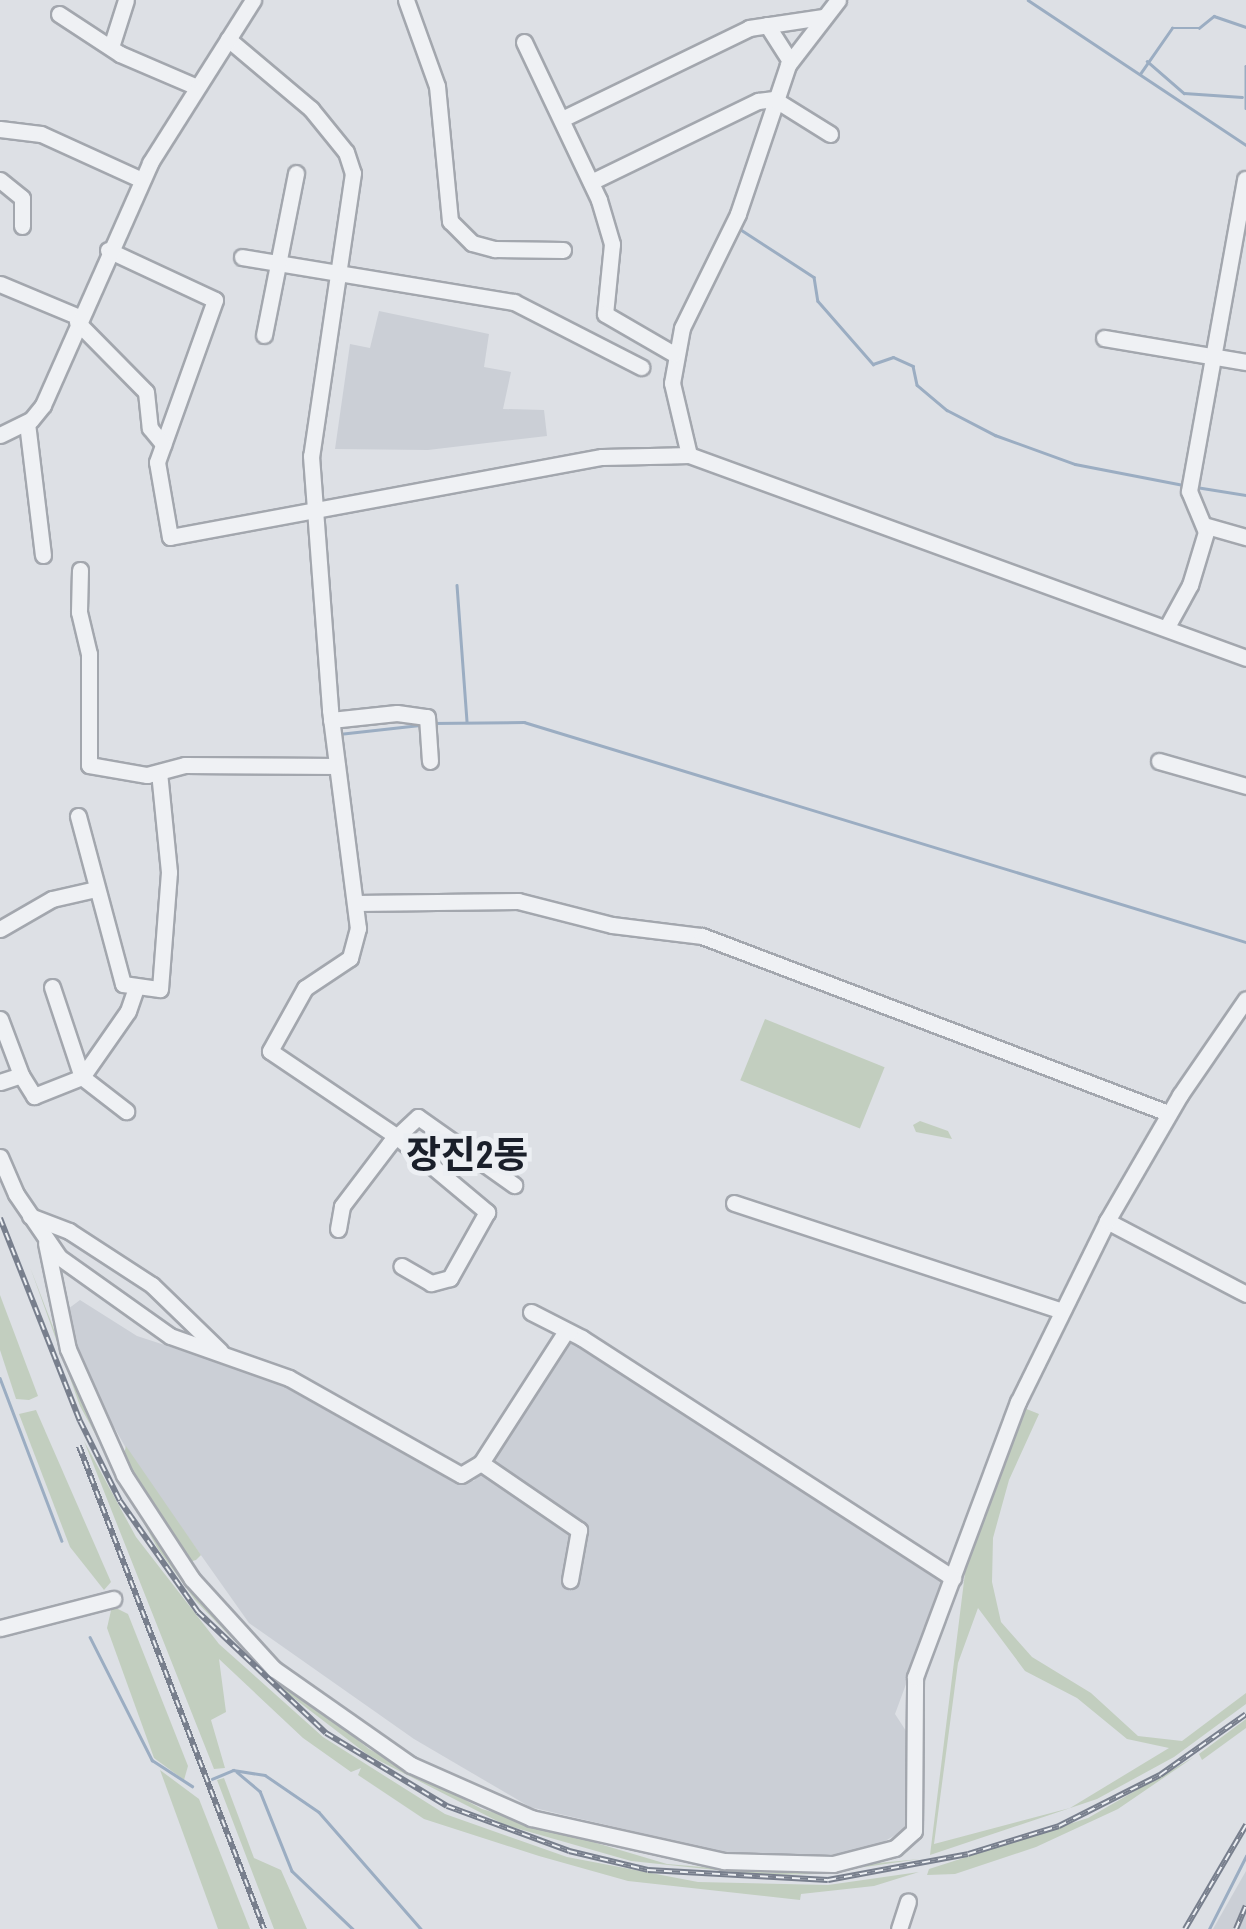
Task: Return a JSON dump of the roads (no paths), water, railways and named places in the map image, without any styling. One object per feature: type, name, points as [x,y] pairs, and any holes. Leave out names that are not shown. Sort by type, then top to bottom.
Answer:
[{"type":"street","points":[[111,47],[126,0]]},
{"type":"street","points":[[0,435],[27,422],[43,405],[142,180],[253,0]]},
{"type":"street","points":[[406,0],[437,86],[450,221],[472,243],[496,250],[563,250]]},
{"type":"street","points":[[688,455],[672,384],[674,354],[738,214],[774,99],[790,62],[838,0]]},
{"type":"street","points":[[59,14],[111,47],[197,87]]},
{"type":"street","points":[[562,119],[750,28],[823,17]]},
{"type":"street","points":[[767,26],[790,62]]},
{"type":"street","points":[[228,39],[311,109],[351,162],[342,272],[311,456],[331,720],[356,904],[350,958],[305,988],[270,1051],[396,1136],[488,1212],[450,1278],[431,1283],[402,1266]]},
{"type":"street","points":[[524,42],[591,182],[612,244],[605,314],[674,354]]},
{"type":"street","points":[[774,99],[830,134]]},
{"type":"street","points":[[591,182],[728,114],[774,99]]},
{"type":"street","points":[[0,129],[40,134],[142,180]]},
{"type":"street","points":[[264,335],[296,173]]},
{"type":"street","points":[[1168,625],[1190,586],[1207,526],[1189,491],[1245,179]]},
{"type":"street","points":[[0,180],[22,198],[22,226]]},
{"type":"street","points":[[108,250],[214,300],[163,444],[159,487],[170,537],[602,457],[688,455],[1168,625],[1246,658]]},
{"type":"street","points":[[242,258],[514,302],[641,366]]},
{"type":"street","points":[[0,284],[78,320],[146,392],[150,428],[163,444]]},
{"type":"street","points":[[1104,338],[1246,362]]},
{"type":"street","points":[[27,422],[43,555]]},
{"type":"street","points":[[1207,526],[1246,538]]},
{"type":"street","points":[[80,570],[79,612],[89,654],[89,765],[159,772],[186,765],[337,766]]},
{"type":"street","points":[[331,720],[398,712],[430,723],[430,761]]},
{"type":"street","points":[[1159,761],[1246,786]]},
{"type":"street","points":[[78,816],[123,984],[160,990],[169,872],[159,772]]},
{"type":"street","points":[[0,928],[52,898],[96,888]]},
{"type":"street","points":[[356,904],[518,902],[612,925],[702,936],[1170,1113]]},
{"type":"street","points":[[52,987],[82,1077],[126,1110]]},
{"type":"street","points":[[0,1019],[21,1076],[34,1096],[82,1077],[128,1010],[136,988]]},
{"type":"street","points":[[0,1156],[46,1243],[68,1349],[124,1475],[192,1579],[245,1641],[338,1719],[488,1803],[574,1830],[745,1864],[833,1864],[895,1848],[914,1831],[915,1677],[1060,1310],[1170,1113],[1246,1000]]},
{"type":"street","points":[[0,1082],[21,1076]]},
{"type":"street","points":[[338,1229],[342,1206],[396,1136],[418,1117],[514,1185]]},
{"type":"street","points":[[734,1203],[1060,1310]]},
{"type":"street","points":[[30,1216],[68,1231],[152,1285],[221,1353]]},
{"type":"street","points":[[1107,1221],[1246,1294]]},
{"type":"street","points":[[46,1243],[170,1336],[325,1396],[460,1475],[481,1463],[564,1334]]},
{"type":"street","points":[[531,1312],[564,1334],[582,1338],[953,1578]]},
{"type":"street","points":[[481,1463],[578,1530],[570,1580]]},
{"type":"street","points":[[0,1628],[113,1599]]},
{"type":"street","points":[[899,1929],[908,1901]]},
{"type":"waterway","points":[[1028,0],[1246,145]]},
{"type":"waterway","points":[[1140,74],[1172,28],[1199,28],[1214,16],[1246,27]]},
{"type":"waterway","points":[[1147,61],[1184,93],[1242,97]]},
{"type":"waterway","points":[[1246,66],[1246,108]]},
{"type":"waterway","points":[[740,229],[814,277],[818,301],[873,364],[893,357],[913,366],[917,385],[947,410],[995,435],[1075,464],[1183,485]]},
{"type":"waterway","points":[[1196,487],[1246,495]]},
{"type":"waterway","points":[[457,585],[467,722]]},
{"type":"waterway","points":[[432,723],[524,722],[1246,942]]},
{"type":"waterway","points":[[339,734],[419,725]]},
{"type":"waterway","points":[[0,1378],[62,1541]]},
{"type":"waterway","points":[[90,1637],[152,1760],[192,1786]]},
{"type":"waterway","points":[[212,1779],[233,1770],[265,1775],[319,1812],[421,1929]]},
{"type":"waterway","points":[[237,1772],[260,1791],[292,1871],[353,1929]]},
{"type":"waterway","points":[[1209,1929],[1246,1856]]},
{"type":"railway","points":[[0,1218],[80,1421],[120,1501],[198,1612],[326,1733],[447,1806],[569,1851],[648,1870],[828,1880],[968,1854],[1059,1826],[1160,1775],[1246,1714]]},
{"type":"railway","points":[[79,1446],[264,1929]]},
{"type":"railway","points":[[1185,1929],[1246,1825]]},
{"type":"railway","points":[[1236,1929],[1246,1906]]},
{"type":"district","name":"장진2동","points":[[467,1155]]}]
